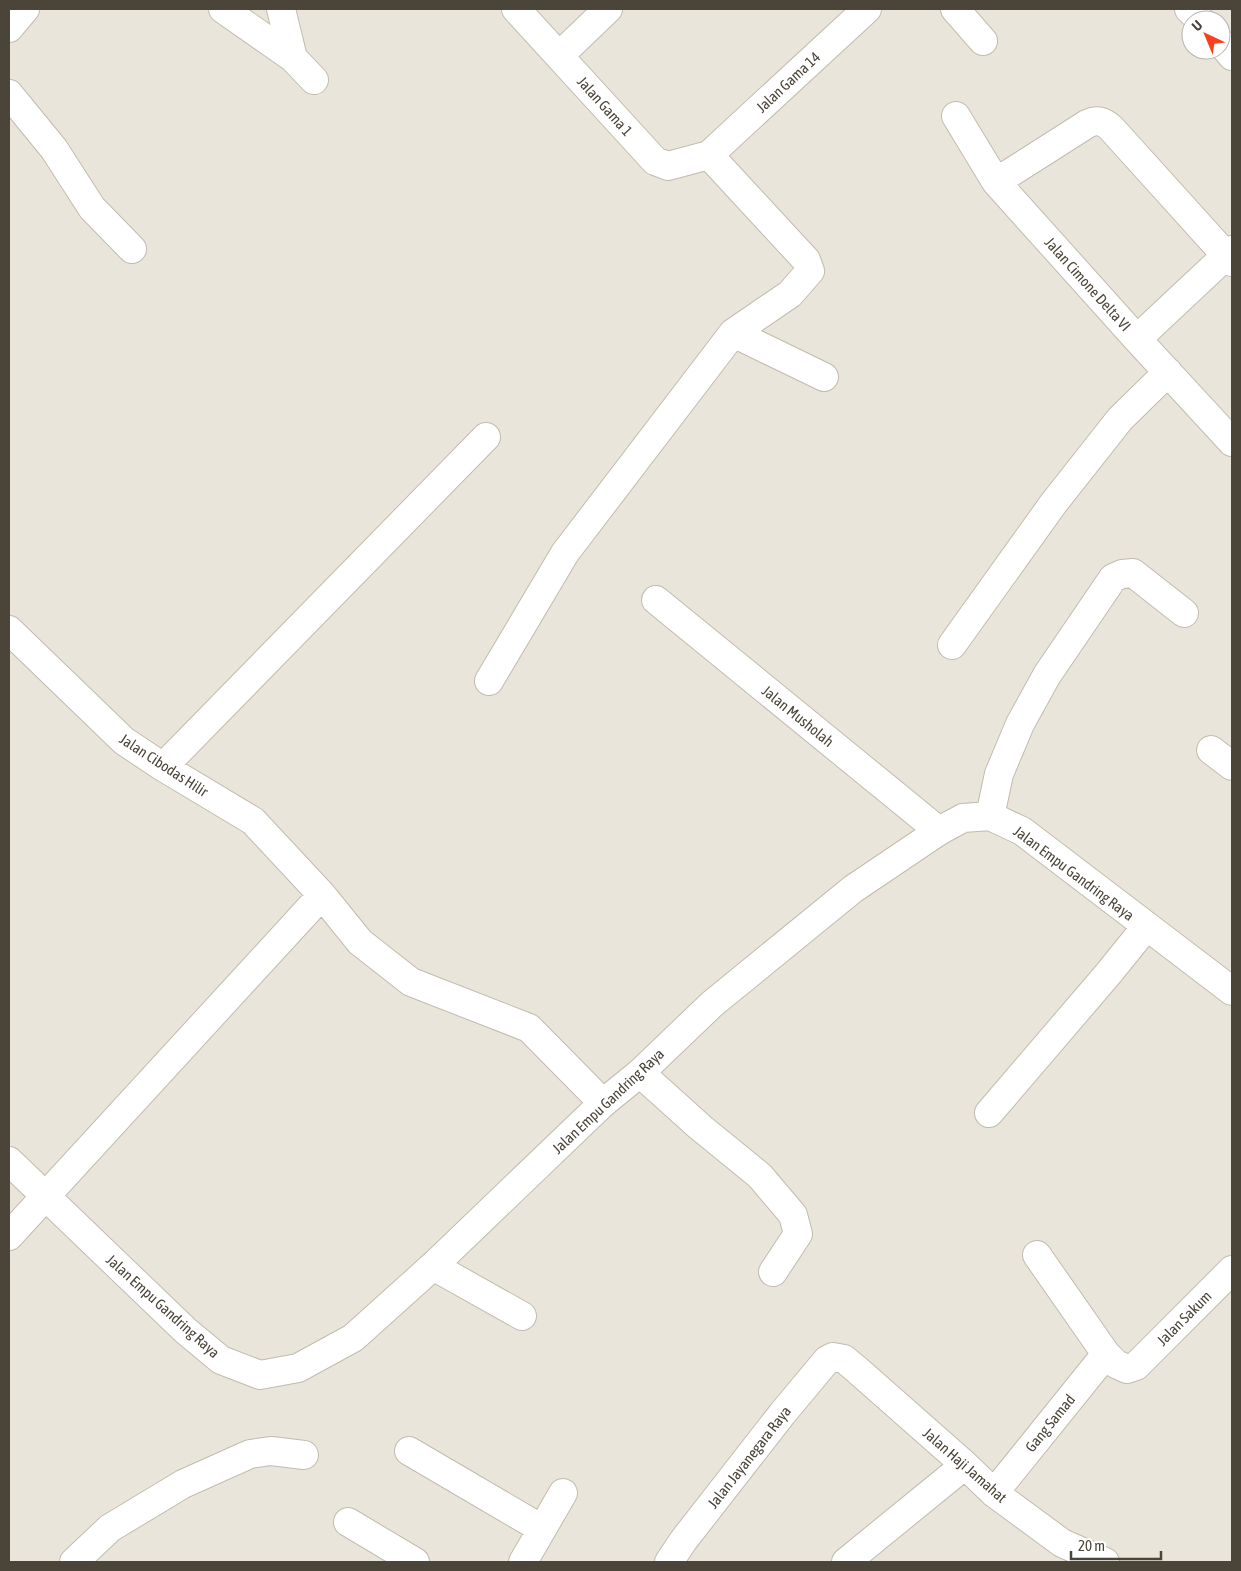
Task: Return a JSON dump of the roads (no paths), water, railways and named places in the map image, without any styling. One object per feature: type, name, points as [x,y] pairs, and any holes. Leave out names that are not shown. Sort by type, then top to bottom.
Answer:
[{"type":"street","points":[[9,28],[25,9]]},
{"type":"street","points":[[280,9],[293,58]]},
{"type":"street","name":"Jalan Gama 1","points":[[516,9],[655,161],[668,166],[709,155]]},
{"type":"street","points":[[559,56],[608,9]]},
{"type":"street","name":"Jalan Gama 14","points":[[709,155],[867,9]]},
{"type":"street","points":[[955,9],[983,41]]},
{"type":"street","points":[[226,10],[293,58],[314,80]]},
{"type":"street","points":[[9,94],[54,149],[92,208],[132,249]]},
{"type":"street","name":"Jalan Cimone Delta VI","points":[[956,116],[996,182],[1232,442]]},
{"type":"street","points":[[996,182],[1087,124],[1100,121],[1111,128],[1230,256],[1137,339]]},
{"type":"street","points":[[489,681],[565,553],[733,333],[790,294],[810,271],[806,260],[773,222],[709,155]]},
{"type":"street","points":[[733,333],[824,377]]},
{"type":"street","points":[[952,645],[1053,504],[1120,419],[1168,372]]},
{"type":"street","points":[[163,767],[486,437]]},
{"type":"street","points":[[990,816],[998,774],[1020,724],[1048,675],[1113,578],[1122,574],[1133,573],[1184,613]]},
{"type":"street","name":"Jalan Musholah","points":[[656,600],[939,831]]},
{"type":"street","name":"Jalan Cibodas Hilir","points":[[9,630],[124,741],[163,767],[253,821],[322,895],[360,942],[411,982],[529,1028],[603,1104]]},
{"type":"street","points":[[1210,750],[1232,766]]},
{"type":"street","name":"Jalan Empu Gandring Raya","points":[[9,1161],[200,1343],[221,1360],[260,1375],[298,1368],[353,1338],[433,1266],[603,1104],[712,1004],[853,889],[939,831],[963,818],[990,816],[1022,831],[1232,991]]},
{"type":"street","points":[[9,1236],[322,895]]},
{"type":"street","points":[[989,1113],[1146,927]]},
{"type":"street","points":[[640,1072],[700,1127],[760,1176],[793,1215],[798,1234],[774,1272]]},
{"type":"street","points":[[1037,1255],[1106,1354]]},
{"type":"street","points":[[433,1266],[522,1316]]},
{"type":"street","name":"Jalan Sakum","points":[[1106,1354],[1122,1368],[1126,1369],[1136,1366],[1232,1270]]},
{"type":"street","name":"Gang Samad","points":[[994,1493],[1106,1354]]},
{"type":"street","name":"Jalan Haji Jamahat","points":[[833,1357],[844,1359],[855,1368],[994,1493],[1062,1543],[1105,1562]]},
{"type":"street","name":"Jalan Jayanegara Raya","points":[[669,1562],[683,1541],[782,1414],[827,1360],[833,1357]]},
{"type":"street","points":[[74,1562],[110,1528],[183,1484],[250,1454],[271,1451],[304,1454]]},
{"type":"street","points":[[409,1451],[542,1530]]},
{"type":"street","points":[[846,1562],[965,1465]]},
{"type":"street","points":[[523,1562],[563,1493]]},
{"type":"street","points":[[348,1522],[415,1562]]}]
